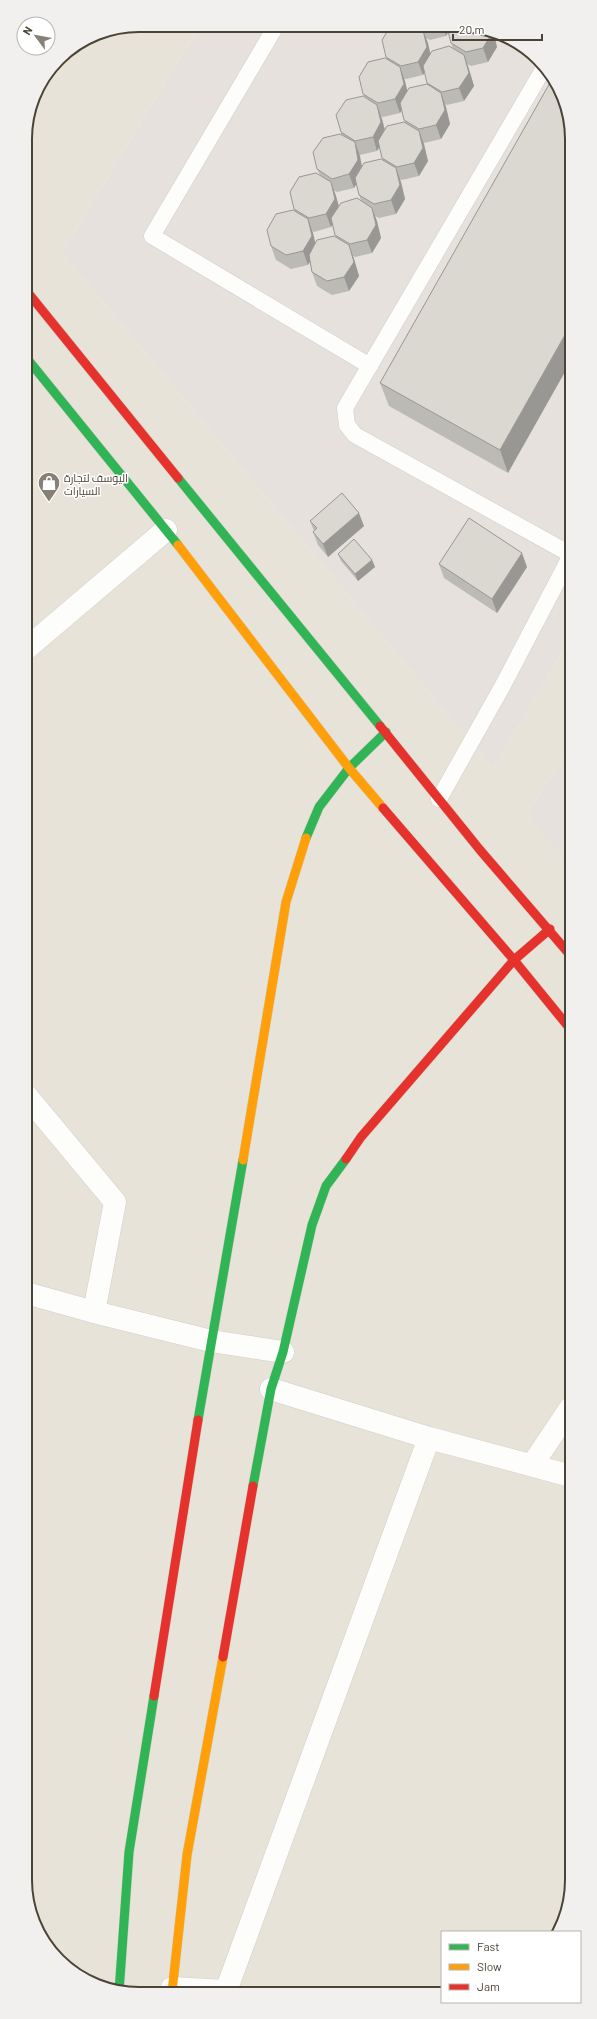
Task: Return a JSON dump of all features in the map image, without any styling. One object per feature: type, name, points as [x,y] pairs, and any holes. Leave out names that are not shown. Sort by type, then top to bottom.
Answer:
[{"type":"main road","points":[[32,298],[386,732],[480,850],[565,949]]},
{"type":"main road","points":[[32,363],[166,530],[349,768],[514,960],[565,1023]]},
{"type":"main road","points":[[119,1985],[128,1852],[211,1341],[265,1035],[286,902],[303,844],[319,807],[349,768],[386,732]]},
{"type":"main road","points":[[172,1987],[187,1855],[270,1390],[283,1352],[312,1225],[326,1186],[361,1137],[514,960],[550,930]]},
{"type":"street","points":[[32,644],[166,530]]},
{"type":"street","points":[[32,1102],[115,1202],[94,1312]]},
{"type":"street","points":[[32,1295],[94,1312],[211,1341],[283,1352]]},
{"type":"street","points":[[270,1390],[429,1438],[565,1474]]},
{"type":"street","points":[[532,1465],[565,1416]]},
{"type":"street","points":[[228,1987],[429,1438]]},
{"type":"lane","points":[[272,32],[152,236],[370,366]]},
{"type":"lane","points":[[542,72],[345,408],[347,425],[356,436],[565,551]]},
{"type":"lane","points":[[439,799],[502,687],[565,567]]},
{"type":"shaded area","points":[[196,32],[62,253],[493,769],[565,647],[565,756],[526,815],[565,863],[565,1887],[563,1901],[557,1921],[552,1931],[441,1931],[441,1987],[132,1987],[118,1985],[98,1979],[85,1973],[63,1956],[46,1934],[36,1908],[32,1887],[32,132],[34,118],[40,98],[50,79],[68,58],[85,46],[104,38],[125,33]]},
{"type":"shaded area","points":[[196,32],[472,33],[506,43],[518,50],[534,63],[551,85],[557,98],[563,118],[565,139],[565,647],[493,769],[62,253]]},
{"type":"shaded area","points":[[565,756],[565,863],[526,815]]},
{"type":"building","points":[[387,32],[423,32],[427,47],[418,62],[401,66],[386,57],[382,40]]},
{"type":"building","points":[[448,32],[472,33],[490,37],[483,48],[466,52],[451,43]]},
{"type":"building","points":[[449,46],[464,55],[469,73],[459,88],[442,92],[427,83],[423,66],[432,51]]},
{"type":"building","points":[[385,58],[400,67],[404,84],[395,99],[378,103],[363,94],[359,77],[368,62]]},
{"type":"building","points":[[550,83],[557,98],[563,118],[565,139],[565,335],[500,450],[380,383]]},
{"type":"building","points":[[427,84],[441,93],[445,110],[436,125],[419,129],[404,120],[400,103],[409,88]]},
{"type":"building","points":[[363,96],[377,105],[381,122],[373,137],[355,141],[341,132],[336,115],[346,100]]},
{"type":"building","points":[[404,122],[419,131],[423,148],[414,163],[397,167],[382,158],[378,141],[387,126]]},
{"type":"building","points":[[340,134],[355,142],[358,160],[349,174],[332,179],[317,169],[313,152],[323,138]]},
{"type":"building","points":[[381,159],[396,168],[400,185],[391,200],[374,204],[359,195],[355,178],[364,163]]},
{"type":"building","points":[[316,173],[331,182],[335,199],[326,214],[309,218],[294,209],[290,192],[299,177]]},
{"type":"building","points":[[357,198],[372,208],[376,225],[367,240],[350,244],[335,235],[331,218],[341,203]]},
{"type":"building","points":[[293,210],[308,219],[312,236],[303,251],[286,255],[271,246],[267,230],[276,214]]},
{"type":"building","points":[[334,236],[349,245],[354,262],[344,277],[327,281],[312,272],[309,255],[317,240]]},
{"type":"building","points":[[342,493],[359,513],[323,544],[313,532],[317,528],[310,521]]},
{"type":"building","points":[[469,518],[522,553],[492,599],[439,564]]},
{"type":"building","points":[[354,539],[372,560],[355,574],[338,554]]},
{"type":"traffic: fast","points":[[32,365],[178,545]]},
{"type":"traffic: fast","points":[[178,478],[380,726]]},
{"type":"traffic: fast","points":[[306,838],[319,807],[349,768],[386,732]]},
{"type":"traffic: fast","points":[[253,1486],[271,1389],[283,1352],[312,1225],[326,1186],[346,1159]]},
{"type":"traffic: fast","points":[[198,1420],[243,1160]]},
{"type":"traffic: fast","points":[[119,1985],[129,1852],[154,1696]]},
{"type":"traffic: slow","points":[[178,545],[349,768],[383,808]]},
{"type":"traffic: slow","points":[[243,1160],[286,902],[306,838]]},
{"type":"traffic: slow","points":[[173,1987],[187,1855],[223,1657]]},
{"type":"traffic: jam","points":[[32,298],[178,478]]},
{"type":"traffic: jam","points":[[380,726],[480,850],[565,949]]},
{"type":"traffic: jam","points":[[383,808],[514,960],[565,1023]]},
{"type":"traffic: jam","points":[[346,1159],[361,1137],[514,960],[550,929]]},
{"type":"traffic: jam","points":[[154,1696],[198,1420]]},
{"type":"traffic: jam","points":[[223,1657],[253,1486]]},
{"type":"place","name":"اليوسف لتجارة السيارات","points":[[49,502]]}]
